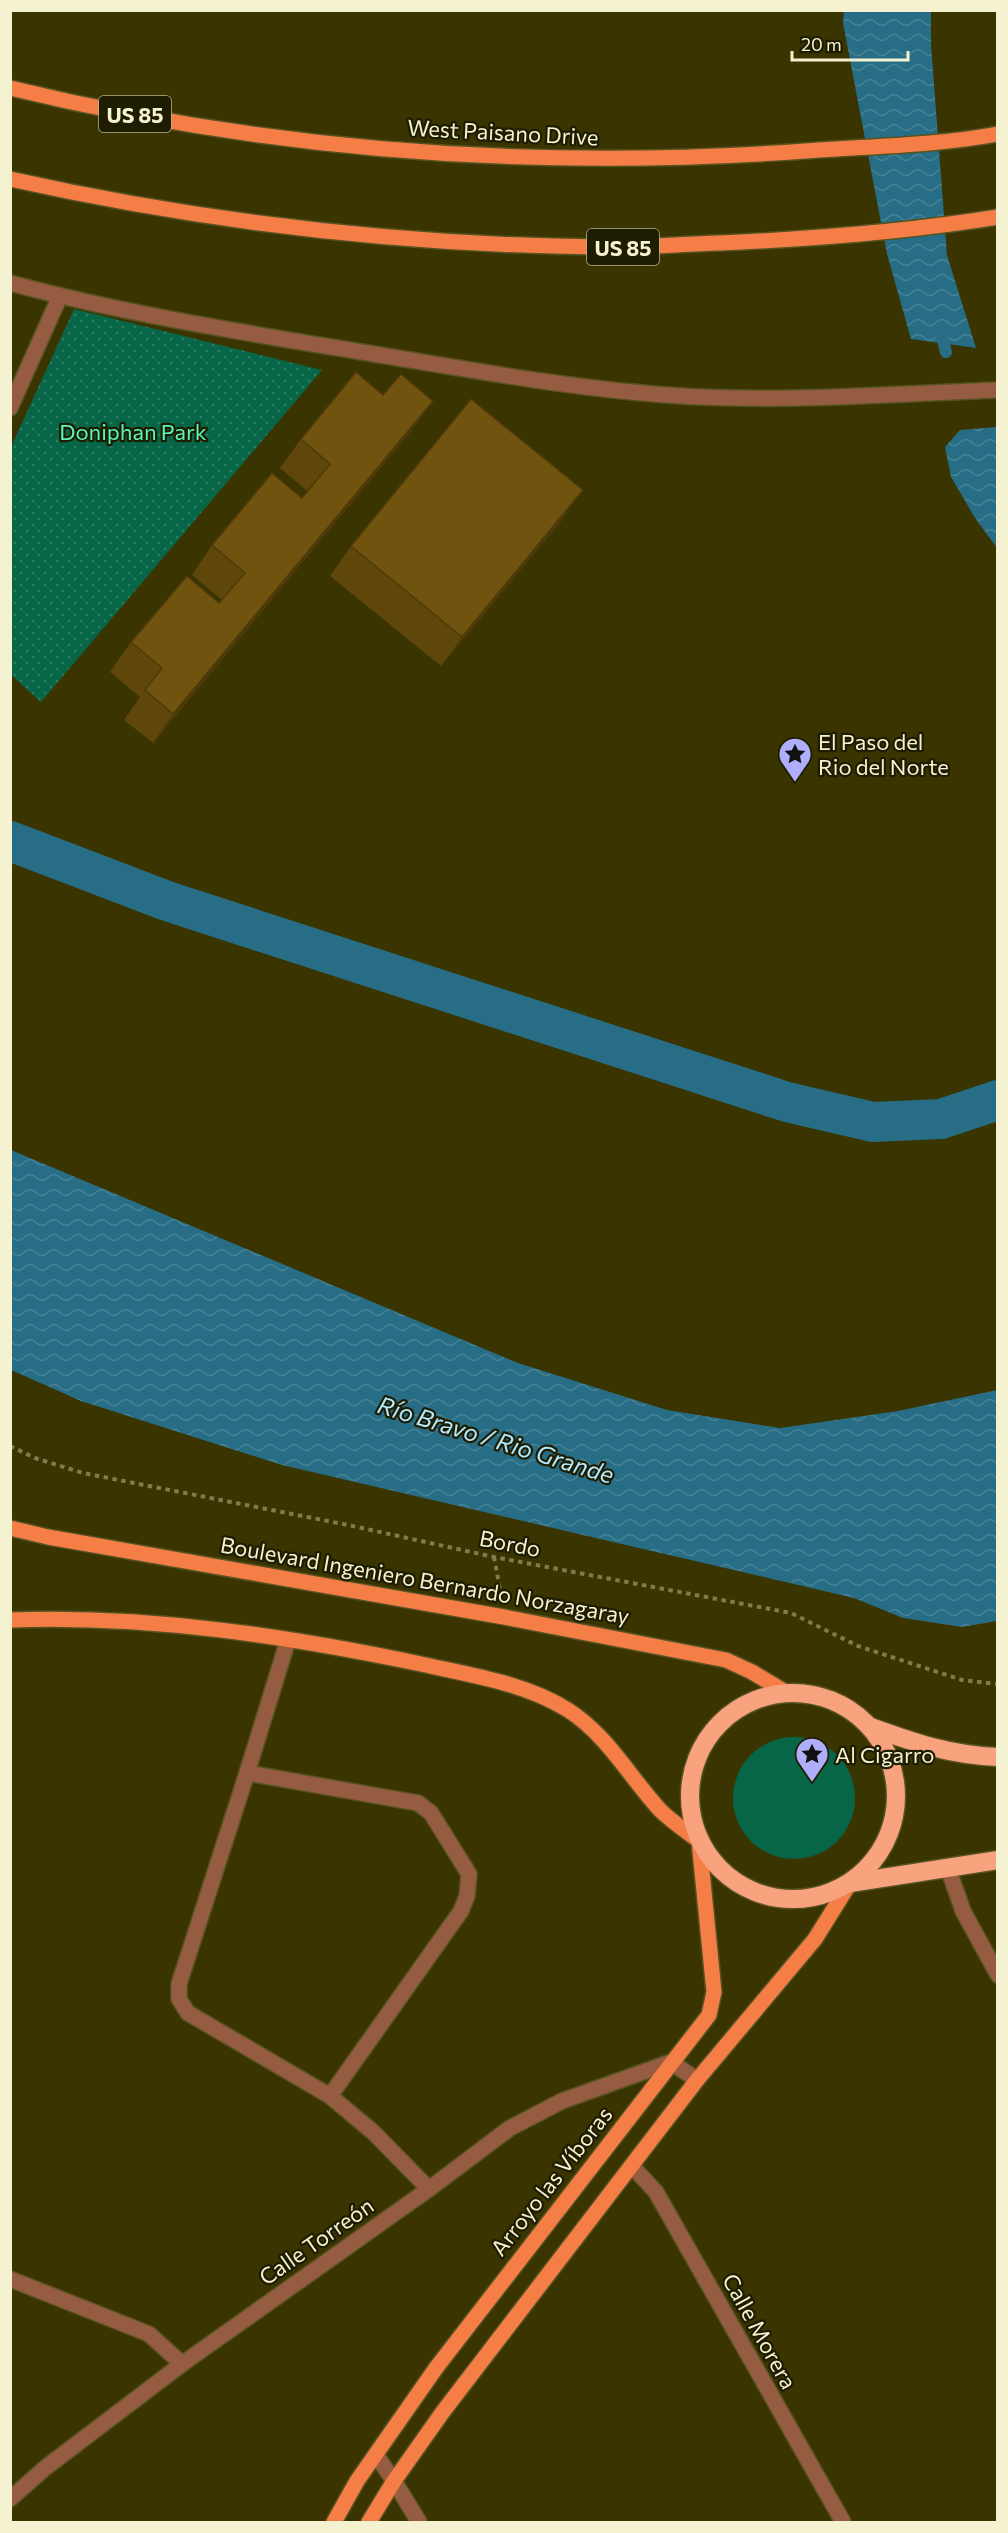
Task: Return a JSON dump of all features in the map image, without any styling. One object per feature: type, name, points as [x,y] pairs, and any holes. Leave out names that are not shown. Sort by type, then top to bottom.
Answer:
[{"type":"highway","points":[[850,1883],[872,1864],[887,1839],[896,1810],[896,1781],[887,1752],[871,1727],[847,1707],[818,1695],[787,1693],[754,1700],[725,1718],[703,1744],[691,1775],[690,1809],[699,1841],[719,1870],[748,1890],[782,1900],[817,1897],[850,1883],[998,1860]]},
{"type":"highway","points":[[871,1727],[926,1746],[966,1756],[998,1757]]},
{"type":"main road","name":"West Paisano Drive","points":[[10,88],[71,103],[260,136],[394,149],[580,160],[699,159],[894,145],[998,134]]},
{"type":"main road","name":"US 85","points":[[10,179],[248,220],[394,238],[601,248],[804,239],[998,217]]},
{"type":"main road","name":"Boulevard Ingeniero Bernardo Norzagaray","points":[[10,1528],[48,1537],[504,1617],[726,1660],[752,1672],[787,1693]]},
{"type":"main road","points":[[10,1620],[124,1620],[288,1640],[377,1655],[475,1676],[530,1692],[568,1710],[615,1752],[661,1811],[699,1841]]},
{"type":"main road","name":"Arroyo las Víboras","points":[[334,2523],[357,2481],[436,2368],[671,2062],[702,2026],[713,2003],[711,1953],[702,1892],[699,1841]]},
{"type":"main road","points":[[369,2523],[394,2481],[442,2413],[697,2080],[815,1939],[850,1883]]},
{"type":"street","points":[[10,283],[60,296],[321,345],[587,388],[669,395],[796,398],[998,390]]},
{"type":"street","points":[[10,408],[60,296]]},
{"type":"street","points":[[288,1640],[179,1984],[179,1999],[188,2013],[330,2096],[373,2132],[429,2189]]},
{"type":"street","points":[[247,1773],[418,1803],[432,1814],[469,1874],[467,1896],[461,1911],[330,2096]]},
{"type":"street","points":[[948,1868],[963,1911],[998,1975]]},
{"type":"street","points":[[671,2062],[697,2080]]},
{"type":"street","name":"Calle Torreón","points":[[10,2499],[45,2468],[182,2364],[429,2189],[510,2128],[562,2101],[671,2062]]},
{"type":"street","name":"Calle Morera","points":[[632,2166],[656,2192],[843,2523]]},
{"type":"street","points":[[10,2279],[148,2334],[182,2364]]},
{"type":"street","points":[[376,2455],[419,2523]]},
{"type":"path","name":"Bordo","points":[[10,1446],[35,1458],[83,1473],[348,1525],[494,1557],[791,1613],[858,1646],[962,1680],[998,1684]]},
{"type":"green space","name":"Doniphan Park","points":[[74,309],[322,370],[41,702],[11,675],[11,447]]},
{"type":"green space","points":[[794,1737],[817,1742],[828,1747],[837,1755],[845,1764],[850,1775],[855,1798],[850,1821],[845,1832],[837,1841],[828,1849],[817,1854],[794,1859],[771,1854],[760,1849],[751,1841],[743,1832],[738,1821],[733,1798],[738,1775],[743,1764],[751,1755],[760,1747],[771,1742]]},
{"type":"water","points":[[844,11],[931,11],[931,45],[947,255],[976,348],[911,339],[887,254],[843,23]]},
{"type":"water","points":[[998,427],[997,548],[975,518],[951,477],[945,447],[960,430]]},
{"type":"water","name":"Río Bravo / Rio Grande","points":[[11,1150],[518,1363],[667,1410],[780,1428],[898,1411],[997,1390],[997,1621],[962,1627],[903,1618],[854,1598],[282,1465],[81,1401],[11,1370]]},
{"type":"building","points":[[356,372],[383,395],[401,374],[433,401],[173,714],[145,690],[162,668],[131,642],[187,576],[219,603],[245,573],[212,545],[272,473],[302,498],[330,464],[301,439]]},
{"type":"building","points":[[471,399],[583,490],[462,637],[351,546]]},
{"type":"waterway","points":[[940,329],[946,352]]},
{"type":"waterway","points":[[10,841],[167,901],[787,1102],[873,1122],[941,1119],[998,1100]]},
{"type":"place","name":"El Paso del Rio del Norte","points":[[795,783]]},
{"type":"place","name":"Al Cigarro","points":[[812,1783]]}]
